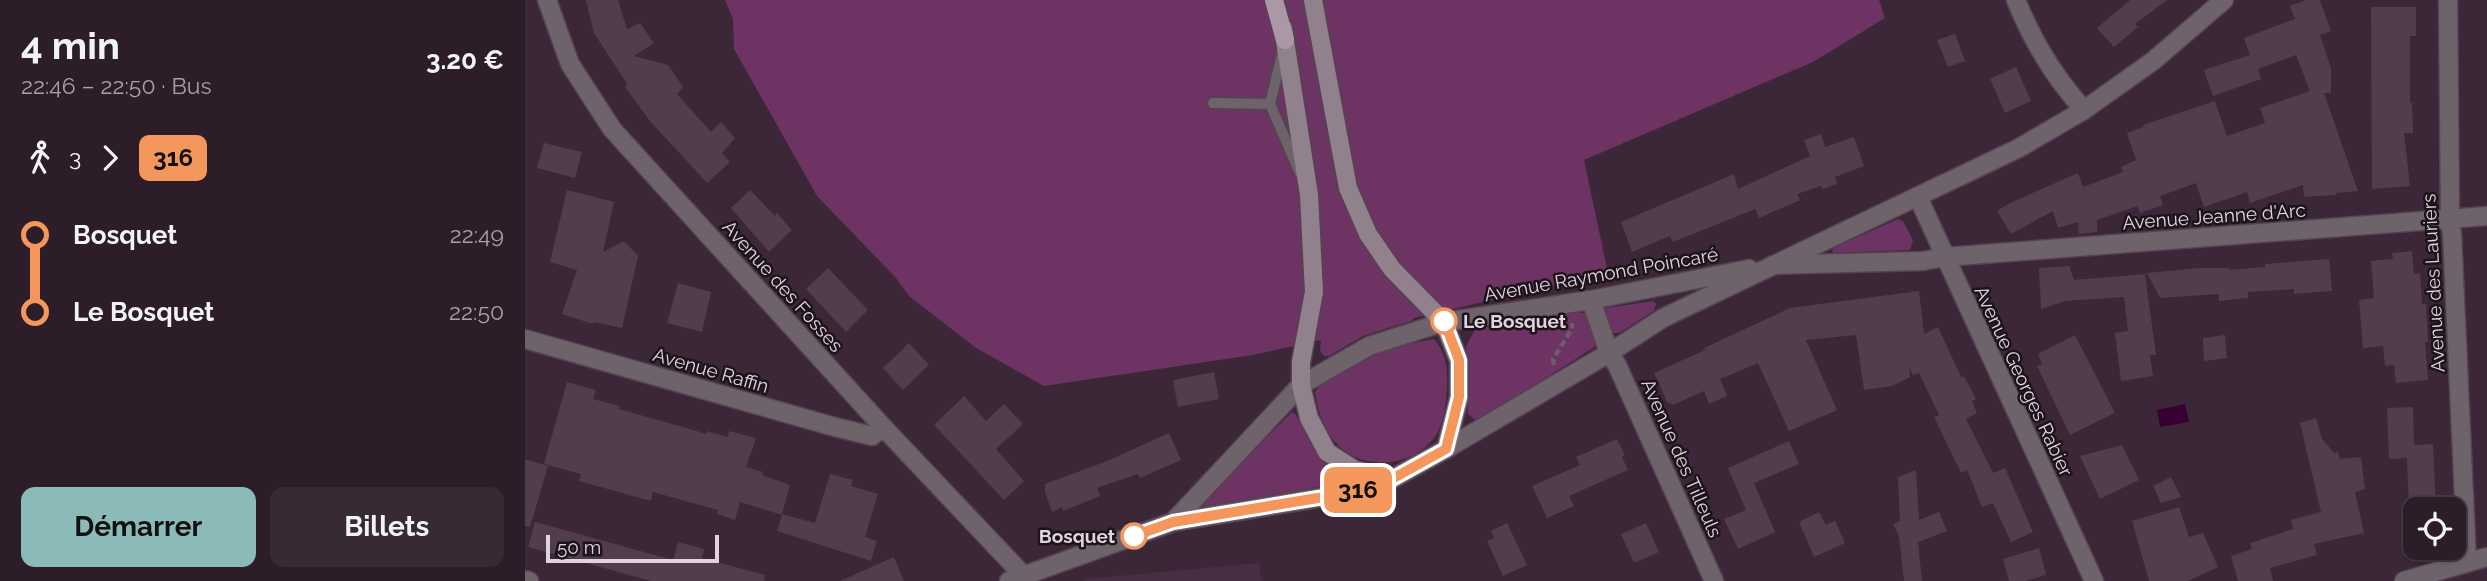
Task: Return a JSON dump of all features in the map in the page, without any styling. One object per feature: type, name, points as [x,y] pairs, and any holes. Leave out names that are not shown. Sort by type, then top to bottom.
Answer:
[{"type":"main road","points":[[1276,0],[1310,195],[1314,292],[1301,362],[1301,385],[1309,418],[1327,452],[1355,470],[1392,479]]},
{"type":"main road","points":[[1313,0],[1348,187],[1368,233],[1392,269],[1444,321],[1459,360],[1459,397],[1446,449]]},
{"type":"main road","name":"Avenue Raymond Poincaré","points":[[1392,479],[1446,449]]},
{"type":"street","name":"Avenue des Fosses","points":[[547,0],[570,64],[612,129],[883,427],[1016,578]]},
{"type":"street","points":[[2016,0],[2030,34],[2084,110]]},
{"type":"street","name":"Avenue Raymond Poincaré","points":[[1446,449],[1663,318],[2019,148],[2084,110],[2153,61],[2224,0]]},
{"type":"street","name":"Avenue des Lauriers","points":[[2448,0],[2449,219],[2452,234],[2466,563]]},
{"type":"street","name":"Avenue Georges Rabier","points":[[1918,197],[2094,581]]},
{"type":"street","name":"Avenue Jeanne d'Arc","points":[[1773,264],[1923,261],[1944,257],[2487,216]]},
{"type":"street","name":"Avenue Raymond Poincaré","points":[[1173,522],[1301,385],[1369,346],[1444,321],[1591,300],[1773,264]]},
{"type":"street","name":"Avenue des Tilleuls","points":[[1591,300],[1609,353],[1617,365],[1714,581]]},
{"type":"street","name":"Avenue Raffin","points":[[525,339],[847,430],[872,436],[883,427]]},
{"type":"street","name":"Avenue Raymond Poincaré","points":[[1016,578],[1173,522],[1342,494],[1392,479]]},
{"type":"street","points":[[2404,581],[2487,557]]},
{"type":"lane","points":[[1285,40],[1270,104],[1310,195]]},
{"type":"lane","points":[[1213,103],[1270,104]]},
{"type":"path","points":[[1562,380],[1555,370],[1553,359],[1571,329],[1571,303]]},
{"type":"shaded area","points":[[725,0],[1879,0],[1885,18],[1813,62],[1584,160],[1608,273],[1414,318],[1363,336],[1329,356],[1324,356],[1320,351],[1321,340],[1253,355],[1044,386],[976,348],[909,296],[896,278],[817,196],[734,49],[733,19]]},
{"type":"shaded area","points":[[1898,219],[1903,221],[1913,240],[1910,250],[1833,253],[1835,247]]},
{"type":"shaded area","points":[[1653,301],[1656,304],[1654,311],[1619,333],[1613,333],[1605,318],[1606,308]]},
{"type":"shaded area","points":[[1579,312],[1588,314],[1597,344],[1593,348],[1477,422],[1468,414],[1466,347],[1475,329]]},
{"type":"shaded area","points":[[1434,339],[1442,350],[1447,375],[1445,406],[1438,432],[1418,452],[1391,462],[1363,460],[1350,455],[1339,446],[1326,428],[1315,392],[1319,386],[1364,359],[1397,346]]},
{"type":"shaded area","points":[[2185,404],[2189,422],[2160,427],[2157,410]]},
{"type":"shaded area","points":[[1292,412],[1314,447],[1340,474],[1340,480],[1337,483],[1210,510],[1204,509],[1202,502]]},
{"type":"shaded area","points":[[1259,563],[1262,581],[1084,581],[1084,579]]},
{"type":"building","points":[[586,0],[618,0],[627,29],[640,23],[654,43],[634,56],[668,65],[683,87],[677,94],[711,132],[721,122],[735,138],[722,153],[730,162],[707,183],[650,121],[625,87],[627,84],[594,33]]},
{"type":"building","points":[[2130,0],[2167,0],[2135,24],[2138,27],[2114,47],[2097,28]]},
{"type":"building","points":[[2306,0],[2320,0],[2331,31],[2320,35],[2331,68],[2331,93],[2324,93],[2358,191],[2304,197],[2303,185],[2250,203],[2247,192],[2204,207],[2196,183],[2160,196],[2163,205],[2140,213],[2138,206],[2097,220],[2097,232],[2079,234],[2078,222],[2058,228],[2053,211],[2011,234],[1997,211],[2078,173],[2083,187],[2123,172],[2121,167],[2136,160],[2127,133],[2143,125],[2215,101],[2227,136],[2265,123],[2260,108],[2310,91],[2296,55],[2258,69],[2261,79],[2213,96],[2204,70],[2250,55],[2244,38],[2295,19],[2290,6]]},
{"type":"building","points":[[2371,7],[2416,7],[2416,36],[2410,36],[2413,133],[2404,133],[2410,186],[2372,189]]},
{"type":"building","points":[[1955,34],[1965,61],[1948,67],[1937,40]]},
{"type":"building","points":[[2016,67],[2031,101],[2005,113],[1990,79]]},
{"type":"building","points":[[1821,134],[1825,147],[1854,137],[1864,166],[1835,177],[1837,184],[1797,194],[1800,200],[1759,218],[1755,209],[1673,242],[1670,236],[1632,252],[1621,222],[1734,174],[1738,189],[1810,156],[1804,140]]},
{"type":"building","points":[[544,143],[582,152],[575,178],[537,168]]},
{"type":"building","points":[[567,190],[614,202],[603,252],[624,241],[638,256],[622,328],[594,322],[593,324],[562,314],[577,270],[550,262]]},
{"type":"building","points":[[750,190],[792,230],[769,252],[731,208]]},
{"type":"building","points":[[2412,251],[2414,274],[2420,273],[2422,304],[2426,304],[2428,380],[2396,383],[2394,365],[2385,366],[2383,346],[2363,348],[2359,300],[2374,298],[2371,261],[2393,259],[2392,253]]},
{"type":"building","points":[[2329,259],[2332,291],[2294,294],[2294,289],[2248,292],[2248,298],[2219,301],[2219,294],[2160,298],[2147,273],[2199,268],[2230,270]]},
{"type":"building","points":[[2069,266],[2074,280],[2145,274],[2156,355],[2150,355],[2153,376],[2121,381],[2115,333],[2128,331],[2124,297],[2065,301],[2041,309],[2039,268]]},
{"type":"building","points":[[828,268],[868,310],[846,332],[806,289]]},
{"type":"building","points":[[678,283],[711,292],[702,332],[667,323]]},
{"type":"building","points":[[1919,291],[1924,334],[1938,327],[1961,377],[1964,376],[1976,399],[1972,401],[1977,413],[1966,419],[1993,473],[2005,468],[2033,532],[2011,542],[1993,503],[1982,507],[1967,470],[1961,473],[1934,417],[1939,415],[1919,373],[1913,375],[1909,367],[1910,377],[1892,386],[1864,390],[1856,335],[1806,340],[1837,410],[1789,431],[1758,363],[1720,379],[1727,396],[1709,404],[1704,391],[1673,405],[1667,402],[1654,373],[1790,308]]},
{"type":"building","points":[[2075,335],[2115,413],[2070,435],[2037,366],[2042,364],[2038,354]]},
{"type":"building","points":[[2225,335],[2227,358],[2204,361],[2203,338]]},
{"type":"building","points":[[909,343],[929,365],[903,390],[883,368]]},
{"type":"building","points":[[1214,372],[1219,399],[1178,407],[1173,380]]},
{"type":"building","points":[[567,382],[596,390],[593,399],[620,406],[619,409],[707,434],[707,431],[728,437],[729,431],[756,438],[746,467],[790,485],[782,514],[815,523],[830,474],[853,480],[851,486],[878,494],[865,537],[877,541],[871,561],[777,531],[782,515],[740,502],[735,520],[717,514],[718,510],[653,492],[651,501],[579,481],[581,474],[544,464]]},
{"type":"building","points":[[964,396],[986,421],[1004,404],[1023,424],[996,449],[1024,481],[1004,500],[934,425]]},
{"type":"building","points":[[2413,407],[2414,445],[2433,444],[2435,497],[2409,497],[2407,458],[2389,459],[2387,408]]},
{"type":"building","points":[[2316,418],[2322,439],[2334,453],[2338,452],[2340,459],[2361,457],[2365,489],[2355,492],[2364,533],[2314,544],[2317,555],[2270,568],[2273,581],[2238,581],[2231,556],[2252,549],[2250,543],[2293,529],[2291,520],[2321,512],[2300,423]]},
{"type":"building","points":[[1169,433],[1181,460],[1140,478],[1138,474],[1097,488],[1100,496],[1063,511],[1062,507],[1052,512],[1045,484],[1107,461]]},
{"type":"building","points":[[1617,439],[1625,455],[1622,457],[1628,470],[1569,496],[1574,506],[1547,518],[1532,486],[1580,465],[1576,457]]},
{"type":"building","points":[[1789,441],[1799,464],[1754,483],[1775,532],[1738,549],[1724,519],[1746,510],[1728,468]]},
{"type":"building","points":[[2122,445],[2139,480],[2100,499],[2080,456]]},
{"type":"building","points":[[525,459],[548,466],[530,527],[525,526]]},
{"type":"building","points":[[1916,470],[1919,520],[1939,512],[1947,531],[1918,542],[1922,581],[1904,581],[1899,536],[1893,524],[1900,521],[1898,477]]},
{"type":"building","points":[[2171,477],[2181,497],[2161,503],[2153,486]]},
{"type":"building","points":[[2179,507],[2189,537],[2203,533],[2218,567],[2188,581],[2149,581],[2132,521]]},
{"type":"building","points":[[1819,512],[1826,525],[1835,521],[1845,543],[1814,557],[1799,522]]},
{"type":"building","points":[[535,522],[673,560],[678,542],[704,549],[702,558],[765,575],[764,581],[651,581],[528,547]]},
{"type":"building","points":[[1507,523],[1527,565],[1503,576],[1487,541],[1494,538],[1491,531]]},
{"type":"building","points":[[1646,523],[1659,552],[1634,563],[1621,534]]},
{"type":"building","points":[[2039,548],[2046,575],[2025,581],[2009,581],[2003,559]]},
{"type":"building","points":[[894,557],[904,581],[840,581]]},
{"type":"bus line","name":"316","points":[[1134,536],[1173,522],[1342,494],[1392,479],[1446,449],[1459,397],[1459,360],[1444,321]]},
{"type":"place","name":"Le Bosquet","points":[[1444,321]]},
{"type":"place","name":"Bosquet","points":[[1134,536]]}]
